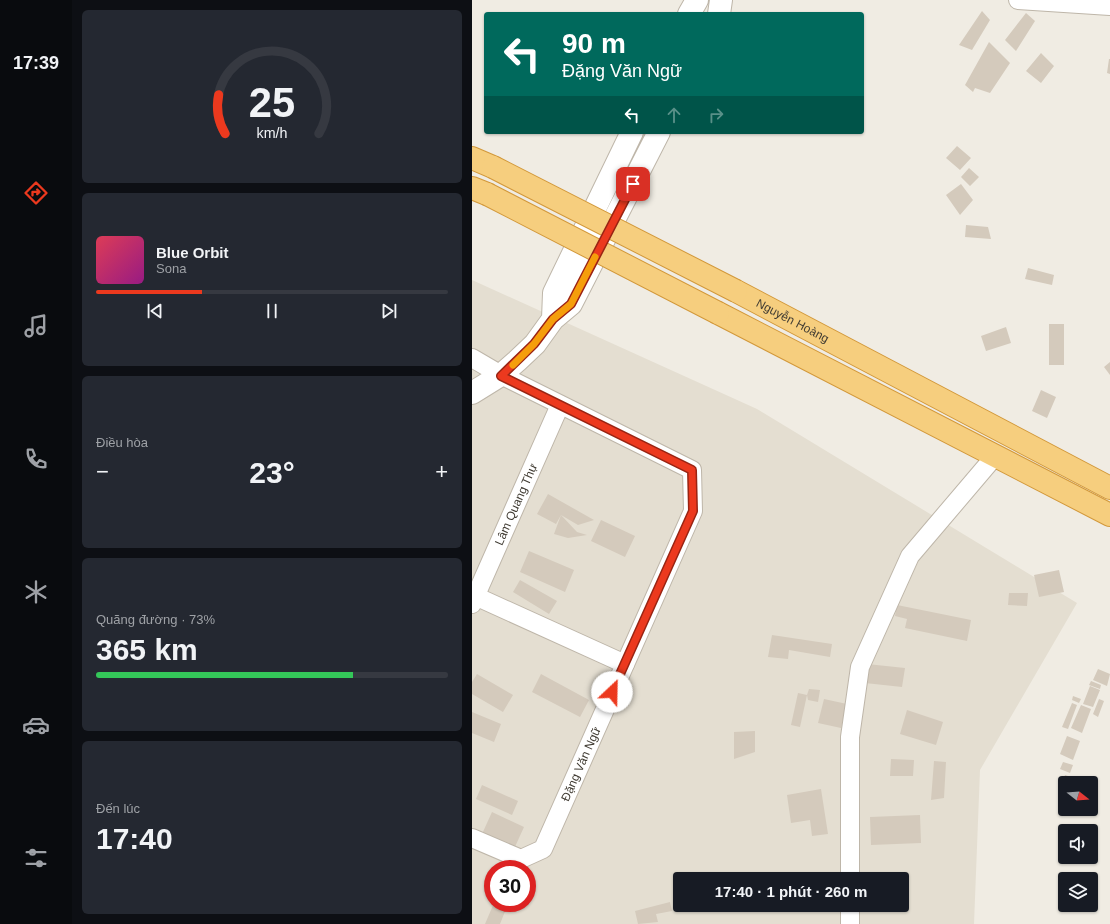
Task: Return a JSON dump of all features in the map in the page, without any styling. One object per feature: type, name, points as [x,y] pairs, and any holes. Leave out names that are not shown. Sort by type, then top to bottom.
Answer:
[{"type":"highway","name":"Nguyễn Hoàng","points":[[472,158],[493,167],[736,291],[1110,488]]},
{"type":"highway","points":[[480,191],[1110,515]]},
{"type":"street","points":[[690,12],[697,0]]},
{"type":"street","points":[[719,12],[721,0]]},
{"type":"street","points":[[1018,0],[1110,6]]},
{"type":"street","points":[[472,393],[501,376],[534,344],[553,319],[571,304],[659,134]]},
{"type":"street","points":[[553,319],[554,293],[629,139],[646,157]]},
{"type":"street","name":"Đặng Văn Ngữ","points":[[472,358],[501,376],[692,470],[693,511],[543,849],[521,859],[472,838]]},
{"type":"street","name":"Lâm Quang Thự","points":[[474,600],[560,405]]},
{"type":"street","points":[[850,872],[850,737],[860,667],[910,556],[995,456]]},
{"type":"street","points":[[474,600],[625,664]]},
{"type":"street","points":[[850,912],[850,924]]},
{"type":"shaded area","points":[[472,280],[757,409],[1077,603],[980,770],[974,924],[472,924]]},
{"type":"building","points":[[982,11],[990,20],[972,50],[959,45]]},
{"type":"building","points":[[1026,13],[1035,21],[1016,51],[1005,40]]},
{"type":"building","points":[[989,42],[1010,63],[990,93],[975,88],[973,92],[965,85]]},
{"type":"building","points":[[1041,53],[1054,66],[1041,83],[1026,71]]},
{"type":"building","points":[[1110,59],[1110,74],[1107,73]]},
{"type":"building","points":[[957,146],[971,158],[960,170],[946,158]]},
{"type":"building","points":[[969,168],[979,177],[970,186],[961,177]]},
{"type":"building","points":[[961,184],[973,200],[960,215],[946,195]]},
{"type":"building","points":[[966,225],[988,227],[991,239],[965,237]]},
{"type":"building","points":[[1028,268],[1054,275],[1052,285],[1025,279]]},
{"type":"building","points":[[1049,324],[1064,324],[1064,365],[1049,365]]},
{"type":"building","points":[[1006,327],[1011,343],[986,351],[981,336]]},
{"type":"building","points":[[1110,362],[1110,375],[1104,367]]},
{"type":"building","points":[[1041,390],[1056,397],[1047,418],[1032,411]]},
{"type":"building","points":[[548,494],[594,520],[578,525],[561,515],[556,524],[537,514]]},
{"type":"building","points":[[561,515],[577,532],[587,535],[568,538],[554,534]]},
{"type":"building","points":[[601,520],[635,536],[625,557],[591,541]]},
{"type":"building","points":[[529,551],[574,570],[565,592],[520,572]]},
{"type":"building","points":[[1059,570],[1064,592],[1039,597],[1034,575]]},
{"type":"building","points":[[520,580],[557,601],[549,614],[513,592]]},
{"type":"building","points":[[1009,593],[1028,593],[1027,606],[1008,605]]},
{"type":"building","points":[[897,605],[971,620],[967,641],[905,628],[907,619],[895,616]]},
{"type":"building","points":[[772,635],[832,644],[830,657],[789,650],[788,659],[768,657]]},
{"type":"building","points":[[867,664],[905,668],[902,687],[865,683]]},
{"type":"building","points":[[1098,669],[1110,674],[1107,686],[1093,680]]},
{"type":"building","points":[[477,674],[513,695],[503,712],[472,694],[472,682]]},
{"type":"building","points":[[541,674],[589,700],[580,717],[532,692]]},
{"type":"building","points":[[1091,681],[1101,685],[1100,689],[1089,685]]},
{"type":"building","points":[[1090,686],[1100,690],[1093,707],[1083,704]]},
{"type":"building","points":[[809,689],[820,690],[818,702],[808,700],[807,695]]},
{"type":"building","points":[[798,693],[807,695],[800,727],[791,725]]},
{"type":"building","points":[[1073,696],[1081,699],[1079,703],[1072,700]]},
{"type":"building","points":[[824,699],[847,704],[841,728],[818,723]]},
{"type":"building","points":[[1099,699],[1104,701],[1098,717],[1093,714]]},
{"type":"building","points":[[1072,703],[1077,705],[1068,729],[1062,727]]},
{"type":"building","points":[[1081,705],[1091,709],[1082,733],[1071,728]]},
{"type":"building","points":[[907,710],[943,722],[936,745],[900,734]]},
{"type":"building","points":[[472,712],[501,724],[494,742],[472,733]]},
{"type":"building","points":[[755,731],[755,752],[734,759],[734,732]]},
{"type":"building","points":[[1067,736],[1080,741],[1073,760],[1060,754]]},
{"type":"building","points":[[891,759],[914,760],[913,776],[890,776]]},
{"type":"building","points":[[934,761],[946,762],[944,798],[931,800]]},
{"type":"building","points":[[1063,762],[1073,765],[1070,773],[1060,769]]},
{"type":"building","points":[[482,785],[518,801],[512,815],[476,799]]},
{"type":"building","points":[[821,789],[828,834],[812,836],[810,820],[791,823],[787,795]]},
{"type":"building","points":[[492,812],[524,827],[514,849],[482,834]]},
{"type":"building","points":[[920,815],[921,843],[871,845],[870,817]]},
{"type":"building","points":[[670,902],[672,911],[656,914],[658,922],[638,924],[635,911]]},
{"type":"building","points":[[490,912],[505,912],[500,924],[485,924]]},
{"type":"slow traffic","points":[[513,365],[534,344],[553,319],[571,304],[595,257]]},
{"type":"route","points":[[612,692],[693,511],[692,470],[501,376],[534,344],[553,319],[571,304],[633,184]]}]
